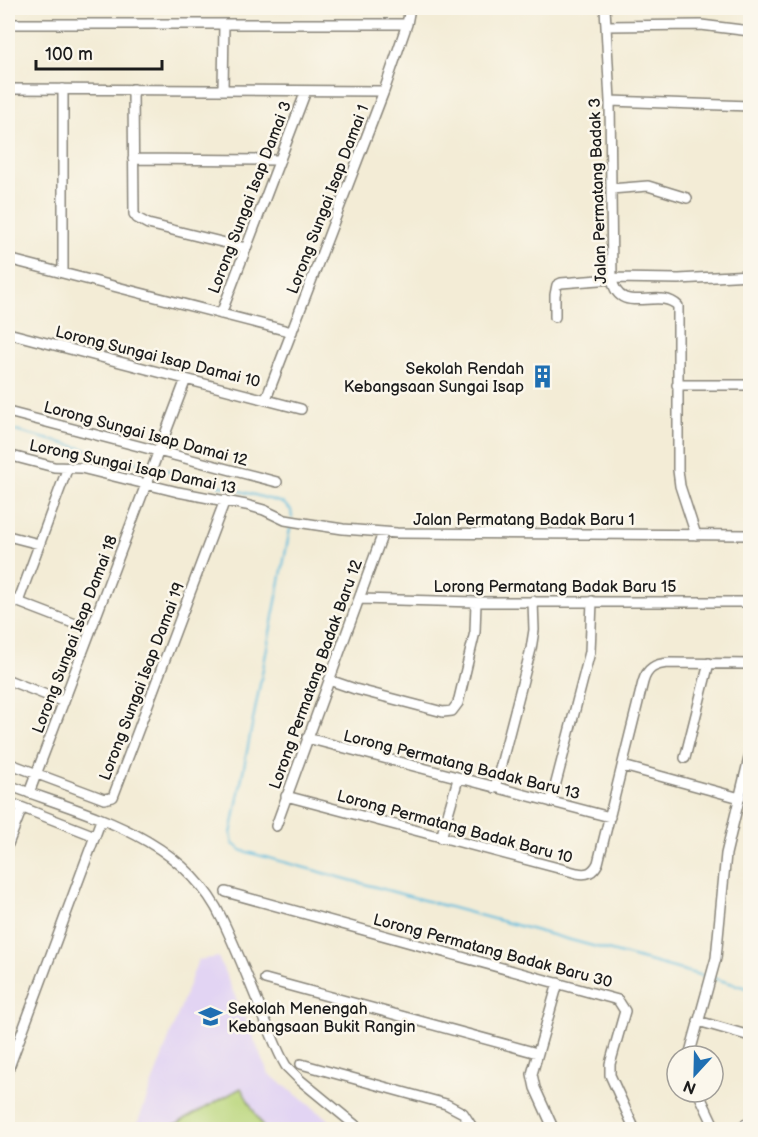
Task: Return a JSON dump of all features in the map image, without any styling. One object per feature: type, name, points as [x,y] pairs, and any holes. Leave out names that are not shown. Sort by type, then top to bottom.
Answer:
[{"type":"street","name":"Lorong Sungai Isap Damai 1","points":[[266,399],[384,91],[407,24],[410,8]]},
{"type":"street","name":"Jalan Permatang Badak 3","points":[[605,8],[610,101],[612,279],[615,291],[625,298],[667,300],[678,306],[678,470],[696,535]]},
{"type":"street","points":[[8,24],[407,24]]},
{"type":"street","points":[[223,90],[224,24]]},
{"type":"street","points":[[606,27],[702,25],[750,31]]},
{"type":"street","points":[[8,89],[384,91]]},
{"type":"street","points":[[63,89],[63,273]]},
{"type":"street","points":[[133,89],[132,209],[137,218],[148,224],[246,248]]},
{"type":"street","name":"Lorong Sungai Isap Damai 3","points":[[221,314],[306,91]]},
{"type":"street","points":[[610,101],[750,106]]},
{"type":"street","points":[[133,159],[280,160]]},
{"type":"street","points":[[611,189],[648,186],[687,198]]},
{"type":"street","points":[[8,259],[292,332]]},
{"type":"street","points":[[555,317],[555,295],[557,285],[561,283],[750,274]]},
{"type":"street","name":"Lorong Sungai Isap Damai 10","points":[[8,333],[301,408]]},
{"type":"street","name":"Lorong Sungai Isap Damai 18","points":[[29,793],[186,379]]},
{"type":"street","points":[[677,385],[750,385]]},
{"type":"street","name":"Lorong Sungai Isap Damai 12","points":[[8,412],[277,482]]},
{"type":"street","name":"Lorong Sungai Isap Damai 13","points":[[8,455],[48,466],[81,468],[146,485],[225,500],[264,510],[285,520],[297,522]]},
{"type":"street","points":[[18,602],[68,467]]},
{"type":"street","name":"Lorong Sungai Isap Damai 19","points":[[37,774],[104,799],[113,797],[225,500]]},
{"type":"street","name":"Jalan Permatang Badak Baru 1","points":[[297,522],[383,533],[750,535]]},
{"type":"street","name":"Lorong Permatang Badak Baru 12","points":[[276,826],[383,533]]},
{"type":"street","points":[[8,536],[39,544]]},
{"type":"street","points":[[8,598],[92,630]]},
{"type":"street","name":"Lorong Permatang Badak Baru 15","points":[[360,599],[476,602],[750,602]]},
{"type":"street","points":[[495,788],[531,650],[534,630],[533,601]]},
{"type":"street","points":[[551,802],[590,652],[592,601]]},
{"type":"street","points":[[329,680],[443,712],[453,711],[458,703],[475,632],[476,602]]},
{"type":"street","name":"Lorong Permatang Badak Baru 10","points":[[286,796],[441,838],[588,874],[598,863],[643,682],[648,671],[662,663],[750,664]]},
{"type":"street","points":[[686,758],[709,663]]},
{"type":"street","points":[[8,680],[64,702]]},
{"type":"street","name":"Lorong Permatang Badak Baru 13","points":[[307,738],[610,817]]},
{"type":"street","points":[[692,1044],[719,946],[726,854],[740,798],[747,784],[750,754]]},
{"type":"street","points":[[8,763],[37,774]]},
{"type":"street","points":[[622,766],[740,798]]},
{"type":"street","points":[[441,838],[458,778]]},
{"type":"street","points":[[8,785],[152,842],[178,861],[215,904],[286,1066],[292,1074],[361,1130]]},
{"type":"street","points":[[8,802],[95,836]]},
{"type":"street","points":[[8,844],[22,808]]},
{"type":"street","points":[[8,1070],[101,820]]},
{"type":"street","name":"Lorong Permatang Badak Baru 30","points":[[226,892],[618,1000],[624,1007],[624,1016],[610,1064],[610,1075],[635,1130]]},
{"type":"street","points":[[265,979],[537,1053]]},
{"type":"street","points":[[554,1130],[532,1074],[558,983]]},
{"type":"street","points":[[698,1021],[750,1036]]},
{"type":"street","points":[[301,1064],[446,1104],[463,1113],[474,1130]]},
{"type":"street","points":[[704,1104],[716,1130]]},
{"type":"street","points":[[734,1130],[750,1122]]},
{"type":"shaded area","name":"Sekolah Menengah Kebangsaan Bukit Rangin","points":[[218,957],[269,1074],[341,1129],[135,1130],[198,960]]},
{"type":"green space","points":[[241,1088],[264,1129],[167,1129]]},
{"type":"waterway","points":[[8,429],[143,464]]},
{"type":"waterway","points":[[162,469],[283,503],[291,510],[292,518]]},
{"type":"waterway","points":[[291,524],[231,834],[233,844],[243,851],[707,977]]},
{"type":"waterway","points":[[713,978],[750,989]]},
{"type":"place","name":"Sekolah Rendah Kebangsaan Sungai Isap","points":[[542,377]]},
{"type":"place","name":"Sekolah Menengah Kebangsaan Bukit Rangin","points":[[210,1017]]}]
